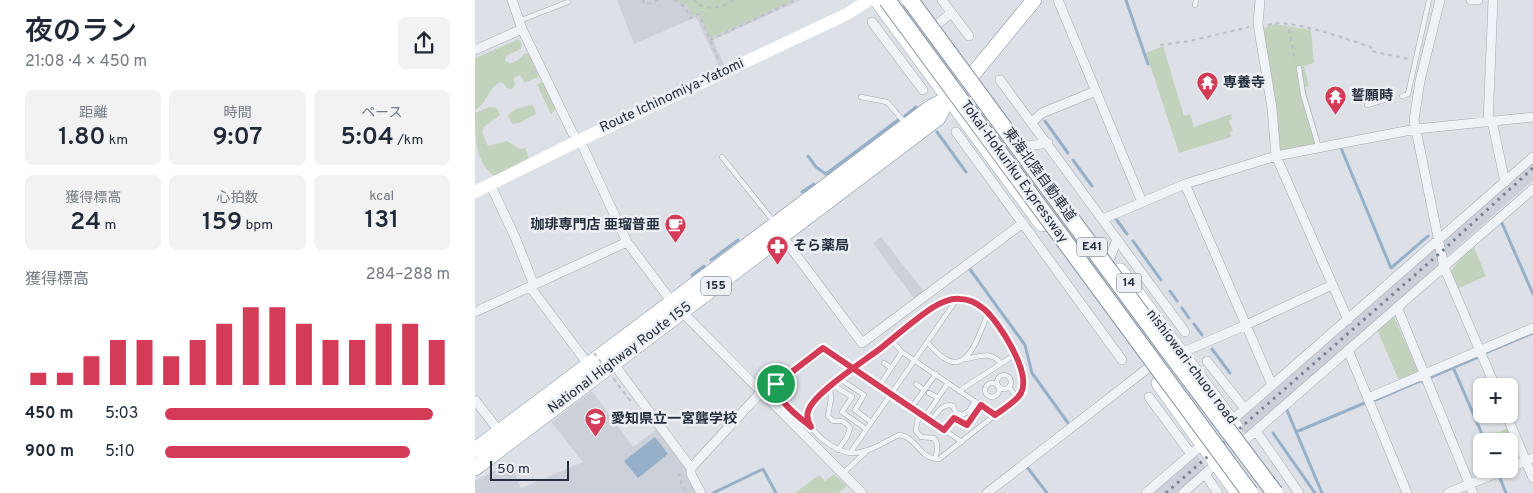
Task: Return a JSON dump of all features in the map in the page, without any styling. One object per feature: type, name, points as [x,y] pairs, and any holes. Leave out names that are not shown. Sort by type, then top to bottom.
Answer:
[{"type":"highway","name":"Tokai-Hokuriku Expressway","points":[[887,0],[1207,443]]},
{"type":"highway","name":"東海北陸自動車道","points":[[911,0],[1230,426],[1275,493]]},
{"type":"highway","points":[[915,0],[978,91]]},
{"type":"highway","points":[[1230,426],[1271,493]]},
{"type":"highway","name":"E41","points":[[1207,443],[1244,493]]},
{"type":"highway","points":[[1207,443],[1250,493]]},
{"type":"main road","name":"Route Ichinomiya-Yatomi","points":[[475,192],[578,141],[847,14],[869,0]]},
{"type":"main road","name":"14","points":[[877,0],[948,98],[1022,210],[1207,443],[1217,463],[1238,493]]},
{"type":"main road","name":"nishiowari-chuou road","points":[[920,0],[1181,354],[1230,426],[1250,435],[1282,493]]},
{"type":"main road","name":"National Highway Route 155","points":[[779,230],[907,125],[930,108],[948,98],[974,74],[1034,0]]},
{"type":"main road","name":"National Highway Route 155","points":[[475,468],[613,363],[677,307],[779,230],[938,118],[948,98]]},
{"type":"main road","name":"National Highway Route 155","points":[[475,450],[589,358],[677,307]]},
{"type":"street","points":[[512,0],[521,25],[572,132],[583,147],[627,242],[677,307],[862,493]]},
{"type":"street","points":[[942,0],[969,36]]},
{"type":"street","points":[[1058,0],[1142,202]]},
{"type":"street","points":[[1259,0],[1259,27],[1272,108],[1276,156],[1348,320]]},
{"type":"street","points":[[1440,0],[1420,81],[1414,120],[1444,266],[1492,378]]},
{"type":"street","points":[[1471,0],[1477,0]]},
{"type":"street","points":[[1493,0],[1490,122],[1505,182]]},
{"type":"street","points":[[938,24],[951,13]]},
{"type":"street","points":[[873,22],[923,90]]},
{"type":"street","points":[[475,50],[521,25]]},
{"type":"street","points":[[903,62],[915,53]]},
{"type":"street","points":[[1000,80],[1033,122],[1185,332]]},
{"type":"street","points":[[1033,122],[1042,113],[1096,91]]},
{"type":"street","points":[[1103,219],[1185,184],[1276,156],[1416,129],[1533,117]]},
{"type":"street","points":[[956,132],[1022,210],[1023,223],[1122,360]]},
{"type":"street","points":[[1027,146],[1048,144]]},
{"type":"street","points":[[1230,426],[1272,384],[1438,242],[1533,157]]},
{"type":"street","points":[[490,184],[515,236],[532,286],[589,358]]},
{"type":"street","points":[[1185,184],[1272,384]]},
{"type":"street","points":[[1299,493],[1250,435],[1533,188]]},
{"type":"street","points":[[779,230],[862,344],[1023,223]]},
{"type":"street","points":[[1110,258],[1117,239]]},
{"type":"street","points":[[475,312],[627,242]]},
{"type":"street","points":[[1181,354],[1332,285]]},
{"type":"street","points":[[1397,307],[1473,493]]},
{"type":"street","points":[[1368,398],[1533,328]]},
{"type":"street","points":[[1348,350],[1407,493]]},
{"type":"street","points":[[1207,361],[1245,409]]},
{"type":"street","points":[[613,363],[691,468],[691,474],[701,493]]},
{"type":"street","points":[[987,493],[1148,368]]},
{"type":"street","points":[[691,468],[763,394]]},
{"type":"street","points":[[1149,397],[1191,454]]},
{"type":"street","points":[[475,400],[499,432]]},
{"type":"street","points":[[1511,423],[1529,459],[1533,478]]},
{"type":"street","points":[[1146,493],[1191,454],[1207,443]]},
{"type":"street","points":[[1183,493],[1217,463]]},
{"type":"street","points":[[1205,474],[1218,493]]},
{"type":"street","points":[[1448,493],[1484,478]]},
{"type":"lane","points":[[1402,96],[1408,94],[1429,0]]},
{"type":"lane","points":[[521,25],[568,2]]},
{"type":"lane","points":[[1299,68],[1303,94],[1319,148]]},
{"type":"lane","points":[[861,96],[887,102],[907,125]]},
{"type":"lane","points":[[1367,105],[1391,98]]},
{"type":"lane","points":[[722,156],[779,230]]},
{"type":"lane","points":[[851,453],[957,299]]},
{"type":"lane","points":[[811,427],[808,421],[808,411],[816,398],[931,309],[946,301],[957,299],[977,304],[988,313],[1010,342],[1016,354],[1023,378],[1021,393],[962,442],[935,460],[926,456],[905,435],[899,435],[867,451],[843,473]]},
{"type":"lane","points":[[965,359],[971,353],[988,313]]},
{"type":"lane","points":[[891,340],[903,352],[995,415]]},
{"type":"lane","points":[[927,342],[945,360],[959,361],[989,355],[995,357],[1001,363]]},
{"type":"lane","points":[[763,394],[823,348],[962,442]]},
{"type":"lane","points":[[879,386],[903,352]]},
{"type":"lane","points":[[959,391],[1016,354]]},
{"type":"lane","points":[[884,363],[891,368]]},
{"type":"lane","points":[[911,408],[936,374]]},
{"type":"lane","points":[[840,379],[864,395],[855,410],[871,422]]},
{"type":"lane","points":[[935,460],[936,440],[934,438],[921,437],[916,431],[917,422],[938,398],[948,383]]},
{"type":"lane","points":[[776,384],[779,396],[785,405],[831,446],[851,453],[867,451]]},
{"type":"lane","points":[[916,384],[924,390]]},
{"type":"lane","points":[[831,386],[851,397],[842,412],[866,429]]},
{"type":"lane","points":[[831,386],[828,416],[833,421],[840,420],[846,423],[849,428],[847,437],[838,450]]},
{"type":"lane","points":[[1009,387],[1017,398]]},
{"type":"lane","points":[[929,393],[938,398]]},
{"type":"lane","points":[[931,421],[941,408],[946,405],[953,406],[956,413],[962,415],[987,395]]},
{"type":"lane","points":[[944,430],[954,418],[967,425],[977,403]]},
{"type":"path","points":[[643,0],[645,5],[657,0]]},
{"type":"path","points":[[674,0],[685,7],[691,18],[699,14],[724,72]]},
{"type":"path","points":[[693,0],[709,9],[719,8],[735,0]]},
{"type":"path","points":[[710,40],[796,0]]},
{"type":"path","points":[[1161,45],[1190,41],[1275,22],[1311,28],[1371,47],[1371,51],[1416,60]]},
{"type":"path","points":[[1289,29],[1296,65],[1299,68]]},
{"type":"path","points":[[598,348],[589,358],[631,403]]},
{"type":"shaded area","points":[[617,0],[801,0],[713,40],[725,67],[720,69],[696,17],[634,44]]},
{"type":"shaded area","points":[[1533,161],[1533,180],[1445,258],[1441,242]]},
{"type":"shaded area","points":[[881,237],[926,294],[916,301],[873,243]]},
{"type":"shaded area","points":[[1435,247],[1439,265],[1246,435],[1235,422]]},
{"type":"shaded area","name":"愛知県立一宮聾学校","points":[[592,391],[633,447],[657,429],[687,470],[698,493],[475,493],[475,481],[510,463],[521,488],[583,462],[551,422]]},
{"type":"shaded area","points":[[1197,455],[1207,468],[1177,493],[1154,493]]},
{"type":"green space","points":[[677,0],[794,0],[710,38],[699,13],[692,16],[688,6]]},
{"type":"green space","points":[[1274,24],[1311,30],[1314,63],[1304,66],[1309,86],[1305,87],[1321,145],[1278,153],[1261,30]]},
{"type":"green space","points":[[519,39],[522,45],[521,49],[506,56],[505,61],[511,63],[526,53],[529,54],[538,77],[525,83],[520,75],[514,78],[515,85],[512,89],[507,88],[500,82],[495,85],[482,104],[475,110],[475,58]]},
{"type":"green space","points":[[1163,46],[1184,116],[1190,114],[1194,127],[1231,114],[1232,119],[1229,121],[1233,131],[1230,132],[1231,137],[1179,153],[1146,53]]},
{"type":"green space","points":[[540,82],[544,83],[556,109],[551,114],[537,85]]},
{"type":"green space","points":[[532,105],[536,114],[519,123],[512,124],[508,116],[510,113],[519,108]]},
{"type":"green space","points":[[489,107],[497,108],[500,115],[484,127],[482,132],[488,146],[507,141],[520,149],[525,148],[529,158],[495,176],[483,164],[477,148],[475,130],[475,113]]},
{"type":"green space","points":[[1473,245],[1486,276],[1457,289],[1451,274],[1452,269]]},
{"type":"green space","points":[[1393,314],[1419,373],[1399,381],[1376,327]]},
{"type":"green space","points":[[1509,428],[1511,433],[1496,433]]},
{"type":"green space","points":[[834,474],[847,486],[838,493],[795,493],[819,475],[825,481]]},
{"type":"water","points":[[655,437],[668,454],[638,478],[624,461]]},
{"type":"waterway","points":[[1126,0],[1148,64]]},
{"type":"waterway","points":[[905,116],[916,107]]},
{"type":"waterway","points":[[808,156],[816,167],[826,174],[898,120]]},
{"type":"waterway","points":[[1045,121],[1068,153]]},
{"type":"waterway","points":[[937,132],[966,172]]},
{"type":"waterway","points":[[1341,148],[1391,268],[1428,236]]},
{"type":"waterway","points":[[1073,160],[1092,186]]},
{"type":"waterway","points":[[802,192],[814,184]]},
{"type":"waterway","points":[[1116,219],[1127,234]]},
{"type":"waterway","points":[[1501,221],[1533,294]]},
{"type":"waterway","points":[[711,260],[738,240]]},
{"type":"waterway","points":[[1133,241],[1161,280]]},
{"type":"waterway","points":[[692,275],[704,266]]},
{"type":"waterway","points":[[969,268],[1025,345],[1032,373],[1068,423]]},
{"type":"waterway","points":[[1170,291],[1177,301]]},
{"type":"waterway","points":[[1182,308],[1189,318]]},
{"type":"waterway","points":[[1194,324],[1202,335]]},
{"type":"waterway","points":[[1485,353],[1533,333]]},
{"type":"waterway","points":[[1212,349],[1230,373]]},
{"type":"waterway","points":[[1431,377],[1476,358]]},
{"type":"waterway","points":[[1453,367],[1482,433]]},
{"type":"waterway","points":[[1373,401],[1422,380],[1423,382]]},
{"type":"waterway","points":[[1296,432],[1367,402]]},
{"type":"waterway","points":[[1286,408],[1322,493]]},
{"type":"waterway","points":[[1273,433],[1315,493]]},
{"type":"waterway","points":[[1027,467],[1047,493]]},
{"type":"waterway","points":[[713,493],[763,469],[776,493]]},
{"type":"waterway","points":[[1500,478],[1506,493]]},
{"type":"railway","points":[[1166,493],[1440,253],[1533,168]]},
{"type":"place","name":"専養寺","points":[[1207,102]]},
{"type":"place","name":"誓願時","points":[[1335,115]]},
{"type":"place","name":"珈琲専門店 亜瑠普亜","points":[[676,244]]},
{"type":"place","name":"そら薬局","points":[[777,265]]},
{"type":"place","name":"愛知県立一宮聾学校","points":[[595,438]]},
{"type":"route","points":[[776,384],[779,396],[785,405],[811,427],[808,421],[808,411],[816,398],[824,390],[840,379],[854,368],[931,309],[938,304],[954,299],[977,304],[986,311],[1015,350],[1023,378],[1021,393],[995,415],[981,405],[967,425],[954,418],[944,430],[854,368],[823,348],[776,384]]}]
